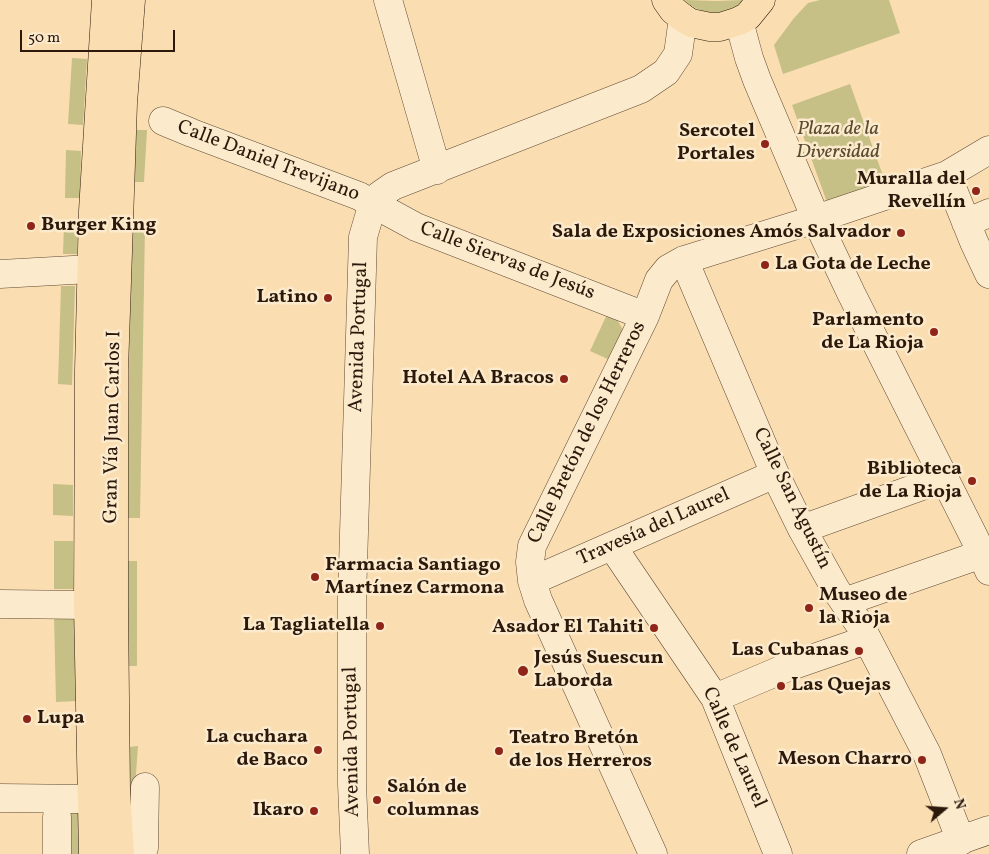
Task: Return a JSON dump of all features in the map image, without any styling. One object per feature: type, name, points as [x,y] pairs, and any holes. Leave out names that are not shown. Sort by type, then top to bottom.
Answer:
[{"type":"main road","name":"Gran Vía Juan Carlos I","points":[[94,854],[88,605],[88,409],[93,202],[106,0]]},
{"type":"main road","name":"Gran Vía Juan Carlos I","points":[[120,854],[116,791],[113,587],[114,370],[122,130],[131,0]]},
{"type":"main road","points":[[674,9],[691,23],[720,27],[749,12],[758,12],[770,0]]},
{"type":"street","points":[[388,0],[437,170]]},
{"type":"street","points":[[373,203],[380,195],[393,186],[641,89],[666,72],[678,54],[674,9]]},
{"type":"street","points":[[749,12],[749,58],[816,219],[944,478],[987,558],[844,602]]},
{"type":"street","name":"Calle Daniel Trevijano","points":[[163,120],[373,203]]},
{"type":"street","name":"Calle Bretón de los Herreros","points":[[653,854],[538,600],[532,582],[530,562],[532,546],[645,316],[659,280],[668,268],[684,260],[816,219],[947,175],[989,150]]},
{"type":"street","points":[[947,175],[978,218],[989,274]]},
{"type":"street","name":"Calle Siervas de Jesús","points":[[373,203],[416,227],[645,316]]},
{"type":"street","name":"Avenida Portugal","points":[[355,854],[352,784],[354,512],[363,237],[373,203]]},
{"type":"street","name":"Calle San Agustín","points":[[684,260],[775,474],[802,529],[836,590],[860,625],[866,640],[927,754],[961,841]]},
{"type":"street","points":[[0,274],[92,269]]},
{"type":"street","name":"Travesía del Laurel","points":[[532,582],[775,474]]},
{"type":"street","points":[[802,529],[944,478]]},
{"type":"street","name":"Calle de Laurel","points":[[612,546],[715,698],[778,854]]},
{"type":"street","points":[[0,604],[88,605]]},
{"type":"street","points":[[715,698],[788,666],[866,640]]},
{"type":"street","points":[[141,854],[144,848],[145,787]]},
{"type":"street","points":[[0,798],[92,799]]},
{"type":"street","points":[[57,817],[57,854]]},
{"type":"street","points":[[921,854],[989,830]]},
{"type":"green space","points":[[685,0],[744,0],[724,12],[713,13],[691,6]]},
{"type":"green space","points":[[820,0],[889,0],[900,33],[783,74],[774,45],[808,3]]},
{"type":"green space","points":[[72,58],[87,59],[83,125],[68,124]]},
{"type":"green space","name":"Plaza de la Diversidad","points":[[850,84],[886,184],[828,205],[792,105]]},
{"type":"green space","points":[[135,130],[147,130],[144,182],[133,182]]},
{"type":"green space","points":[[66,150],[81,151],[80,198],[65,198]]},
{"type":"green space","points":[[64,225],[78,225],[77,254],[63,254]]},
{"type":"green space","points":[[131,226],[145,227],[140,518],[127,518]]},
{"type":"green space","points":[[61,286],[75,286],[72,385],[58,384]]},
{"type":"green space","points":[[609,310],[623,330],[612,361],[590,351]]},
{"type":"green space","points":[[53,484],[73,485],[73,516],[53,515]]},
{"type":"green space","points":[[54,541],[73,541],[73,589],[54,589]]},
{"type":"green space","points":[[126,561],[137,561],[137,666],[126,666]]},
{"type":"green space","points":[[54,615],[74,615],[76,701],[56,702]]},
{"type":"green space","points":[[138,746],[134,802],[133,851],[129,747]]},
{"type":"green space","points":[[64,813],[80,813],[81,854],[65,854]]},
{"type":"place","name":"Sercotel Portales","points":[[765,144]]},
{"type":"place","name":"Muralla del Revellín","points":[[976,191]]},
{"type":"place","name":"Burger King","points":[[31,226]]},
{"type":"place","name":"Sala de Exposiciones Amós Salvador","points":[[901,233]]},
{"type":"place","name":"La Gota de Leche","points":[[765,265]]},
{"type":"place","name":"Latino","points":[[328,298]]},
{"type":"place","name":"Parlamento de La Rioja","points":[[934,332]]},
{"type":"place","name":"Hotel AA Bracos","points":[[564,379]]},
{"type":"place","name":"Biblioteca de La Rioja","points":[[972,481]]},
{"type":"place","name":"Farmacia Santiago Martínez Carmona","points":[[315,577]]},
{"type":"place","name":"Museo de la Rioja","points":[[809,608]]},
{"type":"place","name":"La Tagliatella","points":[[380,626]]},
{"type":"place","name":"Asador El Tahiti","points":[[654,628]]},
{"type":"place","name":"Las Cubanas","points":[[859,651]]},
{"type":"place","name":"Jesús Suescun Laborda","points":[[523,671]]},
{"type":"place","name":"Las Quejas","points":[[781,686]]},
{"type":"place","name":"Lupa","points":[[27,719]]},
{"type":"place","name":"La cuchara de Baco","points":[[318,750]]},
{"type":"place","name":"Teatro Bretón de los Herreros","points":[[499,751]]},
{"type":"place","name":"Meson Charro","points":[[922,760]]},
{"type":"place","name":"Salón de columnas","points":[[377,800]]},
{"type":"place","name":"Ikaro","points":[[314,811]]}]
